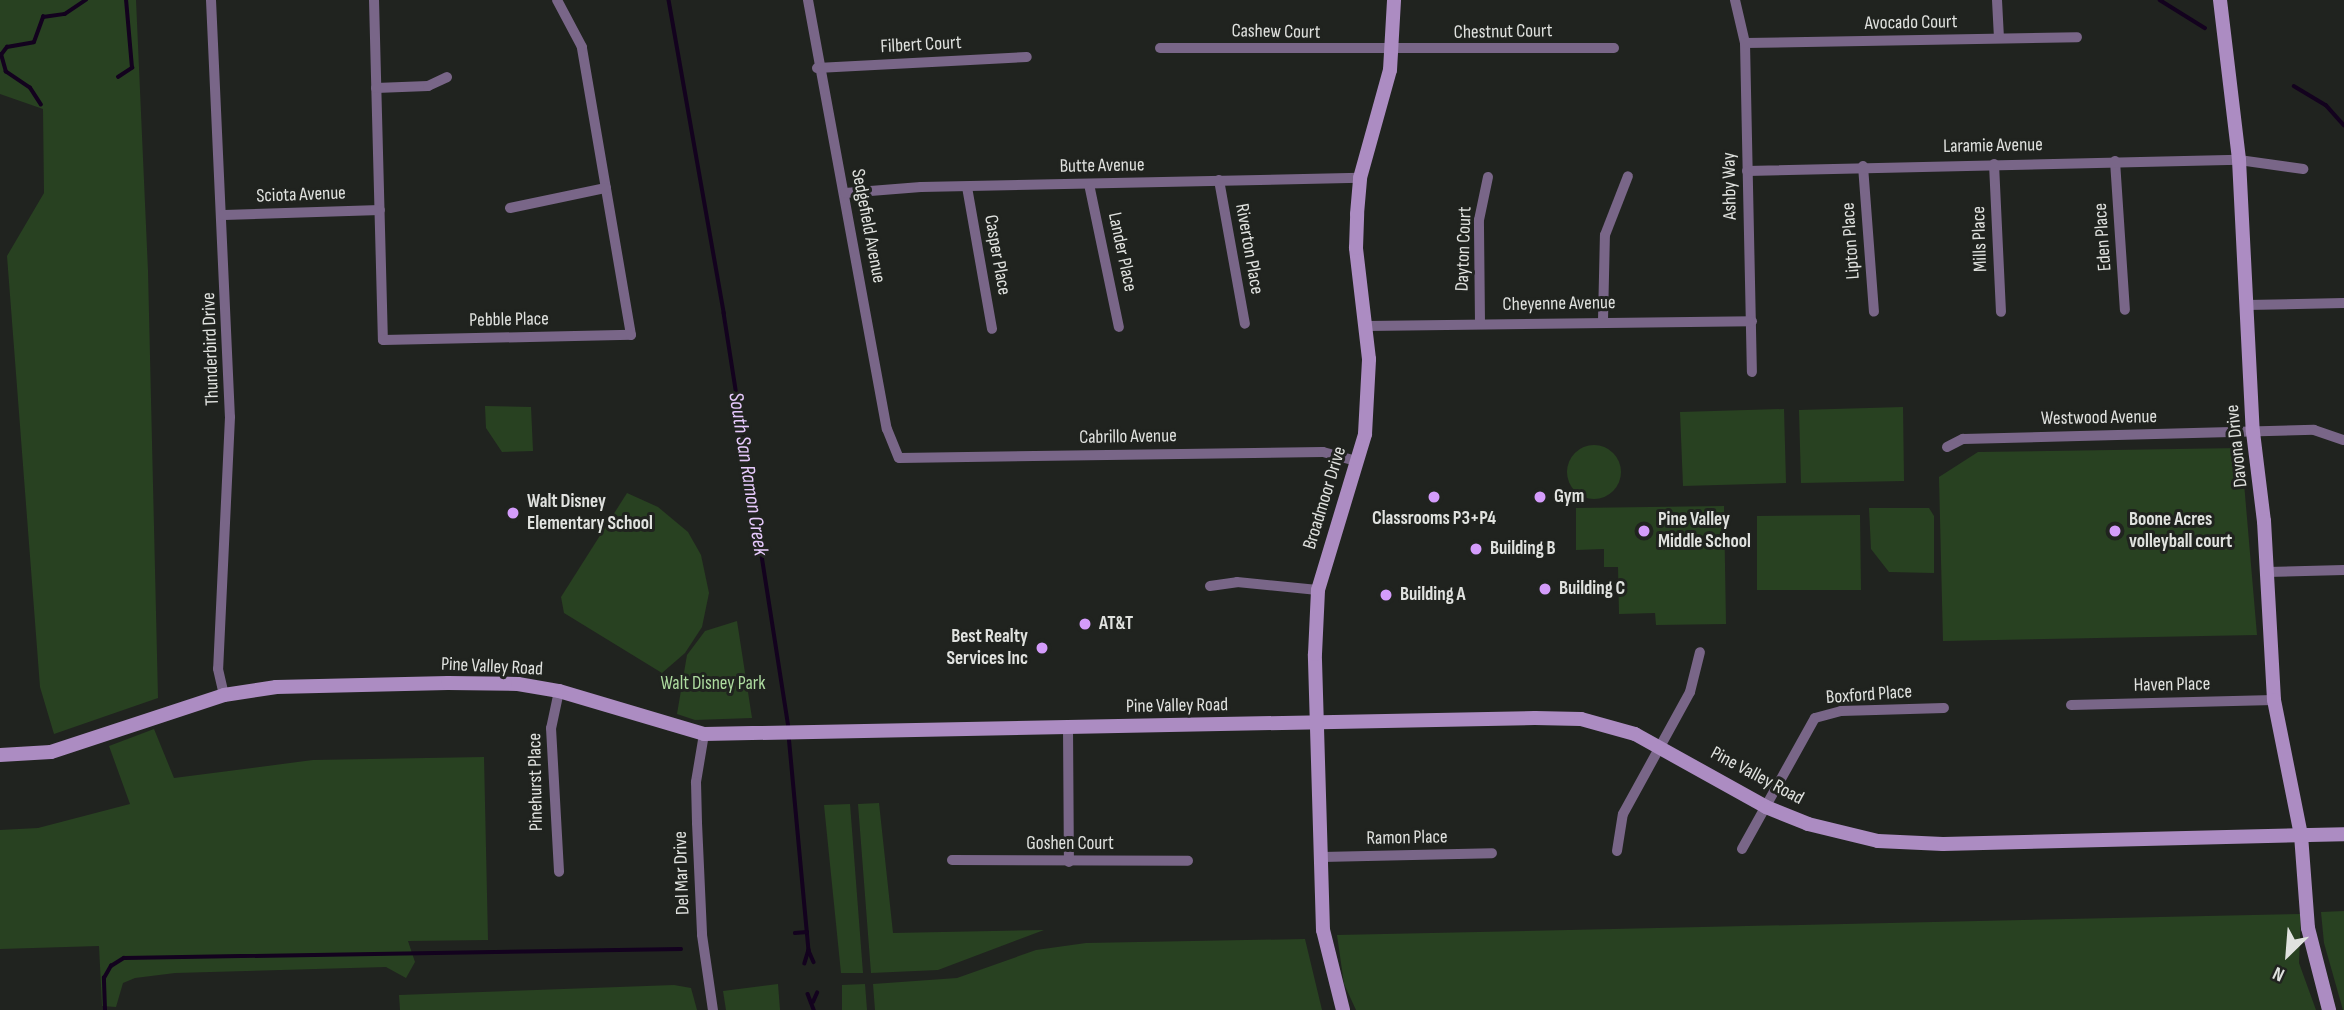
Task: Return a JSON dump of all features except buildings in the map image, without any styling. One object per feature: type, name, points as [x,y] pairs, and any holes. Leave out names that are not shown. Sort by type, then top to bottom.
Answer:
[{"type":"street","name":"Thunderbird Drive","points":[[211,0],[224,215],[230,417],[218,669],[224,695]]},
{"type":"street","name":"Pebble Place","points":[[374,0],[383,340],[631,335],[582,47],[556,0]]},
{"type":"street","name":"Sedgefield Avenue","points":[[808,0],[817,68],[845,193],[887,429],[899,458]]},
{"type":"street","name":"Broadmoor Drive","points":[[1343,1010],[1323,930],[1320,723],[1315,654],[1318,590],[1357,461],[1368,401],[1367,326],[1356,248],[1360,178],[1381,109],[1392,51],[1394,0]]},
{"type":"street","name":"Ashby Way","points":[[1735,0],[1745,43],[1752,372]]},
{"type":"street","points":[[1997,0],[1999,38]]},
{"type":"street","name":"Davona Drive","points":[[2220,0],[2239,160],[2253,432],[2267,572],[2273,700],[2301,835],[2308,929],[2329,1010]]},
{"type":"street","name":"Avocado Court","points":[[1745,43],[2077,37]]},
{"type":"street","name":"Cashew Court","points":[[1160,48],[1392,51]]},
{"type":"street","name":"Chestnut Court","points":[[1392,51],[1614,48]]},
{"type":"street","name":"Filbert Court","points":[[817,68],[1027,57]]},
{"type":"street","points":[[376,88],[428,86],[447,77]]},
{"type":"street","name":"Laramie Avenue","points":[[1747,171],[1863,166],[2239,160],[2303,169]]},
{"type":"street","name":"Eden Place","points":[[2115,161],[2125,310]]},
{"type":"street","name":"Mills Place","points":[[1994,164],[2001,312]]},
{"type":"street","name":"Lipton Place","points":[[1863,166],[1874,312]]},
{"type":"street","points":[[1603,320],[1605,235],[1628,176]]},
{"type":"street","name":"Dayton Court","points":[[1480,323],[1479,220],[1488,177]]},
{"type":"street","name":"Butte Avenue","points":[[845,193],[967,187],[1360,178]]},
{"type":"street","name":"Riverton Place","points":[[1219,180],[1245,324]]},
{"type":"street","name":"Lander Place","points":[[1089,184],[1119,327]]},
{"type":"street","name":"Casper Place","points":[[967,187],[992,328]]},
{"type":"street","points":[[510,208],[606,188]]},
{"type":"street","name":"Sciota Avenue","points":[[224,215],[380,210]]},
{"type":"street","points":[[2247,305],[2344,303]]},
{"type":"street","name":"Cheyenne Avenue","points":[[1367,326],[1603,320],[1752,321]]},
{"type":"street","name":"Westwood Avenue","points":[[1947,447],[1963,439],[2315,430],[2343,440]]},
{"type":"street","name":"Cabrillo Avenue","points":[[899,458],[1323,452],[1357,461]]},
{"type":"street","points":[[2267,572],[2344,570]]},
{"type":"street","points":[[1210,586],[1237,582],[1318,590]]},
{"type":"street","points":[[1617,851],[1623,814],[1690,692],[1700,652]]},
{"type":"street","name":"Pine Valley Road","points":[[0,755],[51,752],[224,695],[276,687],[448,683],[518,684],[559,691],[704,734],[774,735],[1581,719],[1659,745],[1766,807],[1840,834],[1891,841],[2344,834]]},
{"type":"street","name":"Pinehurst Place","points":[[559,691],[551,728],[559,872]]},
{"type":"street","name":"Haven Place","points":[[2071,705],[2273,700]]},
{"type":"street","name":"Boxford Place","points":[[1766,807],[1815,718],[1823,713],[1944,708]]},
{"type":"street","points":[[1068,728],[1069,862]]},
{"type":"street","name":"Del Mar Drive","points":[[704,734],[696,782],[697,823],[702,935],[713,1010]]},
{"type":"street","points":[[1742,849],[1766,807]]},
{"type":"street","name":"Ramon Place","points":[[1322,857],[1492,853]]},
{"type":"street","name":"Goshen Court","points":[[952,860],[1188,861]]},
{"type":"green space","points":[[0,0],[136,0],[148,271],[158,698],[54,734],[40,687],[7,256],[44,193],[43,109],[0,94]]},
{"type":"green space","points":[[485,406],[531,407],[533,451],[502,452],[486,428]]},
{"type":"green space","points":[[1903,407],[1904,481],[1801,483],[1799,410]]},
{"type":"green space","points":[[1784,409],[1786,483],[1683,486],[1680,412]]},
{"type":"green space","points":[[1599,445],[1609,449],[1617,457],[1621,472],[1617,487],[1609,495],[1589,499],[1579,495],[1571,487],[1567,467],[1571,457],[1579,449]]},
{"type":"green space","points":[[2241,448],[2257,635],[1943,641],[1939,477],[1978,452]]},
{"type":"green space","points":[[627,493],[658,507],[688,532],[701,555],[709,593],[702,627],[685,653],[662,673],[564,613],[561,597]]},
{"type":"green space","points":[[1724,506],[1726,624],[1656,625],[1655,613],[1619,614],[1618,567],[1604,567],[1604,549],[1576,550],[1576,508]]},
{"type":"green space","points":[[1869,508],[1929,508],[1934,516],[1934,573],[1889,572],[1871,549]]},
{"type":"green space","points":[[1860,515],[1861,590],[1757,590],[1757,516]]},
{"type":"green space","name":"Walt Disney Park","points":[[737,621],[752,718],[695,720],[677,714],[687,655],[705,631]]},
{"type":"green space","points":[[154,729],[174,778],[313,760],[484,757],[488,940],[408,941],[415,962],[406,978],[386,967],[175,973],[135,978],[123,983],[116,1007],[102,1006],[99,946],[0,949],[0,830],[38,828],[130,804],[109,746]]},
{"type":"green space","points":[[879,803],[893,933],[1044,930],[938,970],[871,973],[858,804]]},
{"type":"green space","points":[[850,804],[863,973],[841,973],[824,805]]},
{"type":"green space","points":[[2344,911],[2343,1010],[2324,943],[2321,912]]},
{"type":"green space","points":[[2301,914],[2299,963],[2316,1010],[1356,1010],[1344,984],[1337,935]]},
{"type":"green space","points":[[1305,939],[1322,1010],[875,1010],[873,984],[957,978],[1036,950],[1086,943]]},
{"type":"green space","points":[[778,984],[780,1010],[726,1010],[723,991]]},
{"type":"green space","points":[[865,984],[867,1010],[842,1010],[842,985]]},
{"type":"green space","points":[[674,985],[691,988],[697,1010],[400,1010],[399,995]]},
{"type":"waterway","points":[[41,105],[30,88],[6,72],[1,55],[7,47],[34,42],[43,17],[65,14],[86,0]]},
{"type":"waterway","points":[[118,77],[132,68],[126,0]]},
{"type":"waterway","name":"South San Ramon Creek","points":[[669,0],[724,313],[789,728]]},
{"type":"waterway","points":[[2160,0],[2205,28]]},
{"type":"waterway","points":[[2294,86],[2326,105],[2344,125]]},
{"type":"waterway","name":"South San Ramon Creek","points":[[789,735],[809,950],[805,963]]},
{"type":"waterway","points":[[795,933],[807,932]]},
{"type":"waterway","points":[[105,1010],[104,978],[111,966],[124,958],[681,949]]},
{"type":"waterway","name":"South San Ramon Creek","points":[[809,951],[814,962]]},
{"type":"waterway","name":"South San Ramon Creek","points":[[813,1002],[817,993]]},
{"type":"waterway","name":"South San Ramon Creek","points":[[808,994],[814,1010]]},
{"type":"place","name":"Classrooms P3+P4","points":[[1434,497]]},
{"type":"place","name":"Gym","points":[[1540,497]]},
{"type":"place","name":"Walt Disney Elementary School","points":[[513,513]]},
{"type":"place","name":"Pine Valley Middle School","points":[[1644,531]]},
{"type":"place","name":"Boone Acres volleyball court","points":[[2115,531]]},
{"type":"place","name":"Building B","points":[[1476,549]]},
{"type":"place","name":"Building C","points":[[1545,589]]},
{"type":"place","name":"Building A","points":[[1386,595]]},
{"type":"place","name":"AT&T","points":[[1085,624]]},
{"type":"place","name":"Best Realty Services Inc","points":[[1042,648]]}]
